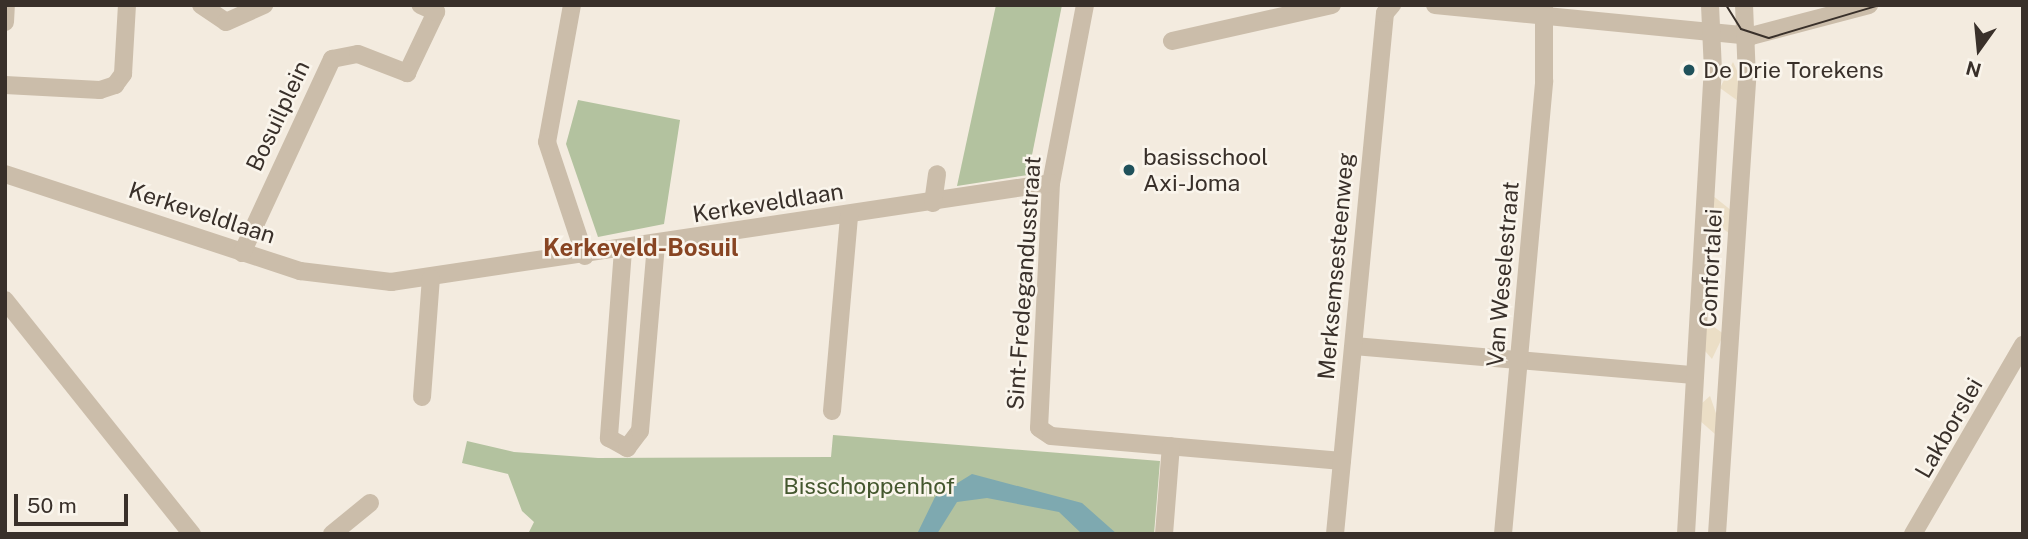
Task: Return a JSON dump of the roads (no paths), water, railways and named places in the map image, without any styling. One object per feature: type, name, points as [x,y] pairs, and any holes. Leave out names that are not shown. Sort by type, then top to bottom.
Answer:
[{"type":"street","points":[[5,22],[6,5]]},
{"type":"street","points":[[5,85],[118,92],[123,74],[127,5]]},
{"type":"street","points":[[201,5],[226,22],[264,5]]},
{"type":"street","points":[[572,5],[547,142],[585,256]]},
{"type":"street","name":"Sint-Fredegandusstraat","points":[[1085,5],[1051,183],[1039,428],[1051,436],[1342,461]]},
{"type":"street","points":[[1172,41],[1332,5]]},
{"type":"street","name":"Merksemsesteenweg","points":[[1335,534],[1385,13],[1392,5]]},
{"type":"street","points":[[1435,5],[1546,12],[1711,36],[1747,36],[1870,5]]},
{"type":"street","name":"Confortalei","points":[[1686,534],[1711,36],[1710,5]]},
{"type":"street","name":"Confortalei","points":[[1717,534],[1747,36],[1744,5]]},
{"type":"street","name":"Bosuilplein","points":[[242,253],[332,59],[343,51],[407,73],[432,8]]},
{"type":"street","name":"Van Weselestraat","points":[[1503,534],[1520,360],[1546,12]]},
{"type":"street","name":"Kerkeveldlaan","points":[[5,174],[242,253],[356,281],[432,278],[1051,183]]},
{"type":"street","points":[[933,203],[937,174]]},
{"type":"street","points":[[832,411],[849,215]]},
{"type":"street","points":[[623,250],[609,438],[627,447],[640,431],[656,245]]},
{"type":"street","points":[[422,397],[432,278]]},
{"type":"street","points":[[5,300],[192,534]]},
{"type":"street","name":"Lakborslei","points":[[1922,532],[2019,366],[2023,345]]},
{"type":"street","points":[[1354,346],[1694,375]]},
{"type":"street","points":[[1164,534],[1171,446]]},
{"type":"street","points":[[332,534],[370,503]]},
{"type":"water","points":[[972,474],[1082,503],[1117,534],[1082,534],[1059,512],[987,498],[957,502],[937,534],[917,534],[935,497]]},
{"type":"tram line","points":[[1726,5],[1741,29],[1769,38],[1880,5]]},
{"type":"place","name":"De Drie Torekens","points":[[1689,70]]},
{"type":"place","name":"basisschool Axi-Joma","points":[[1129,170]]},
{"type":"district","name":"Kerkeveld-Bosuil","points":[[641,248]]},
{"type":"park label","name":"Bisschoppenhof","points":[[869,486]]}]
